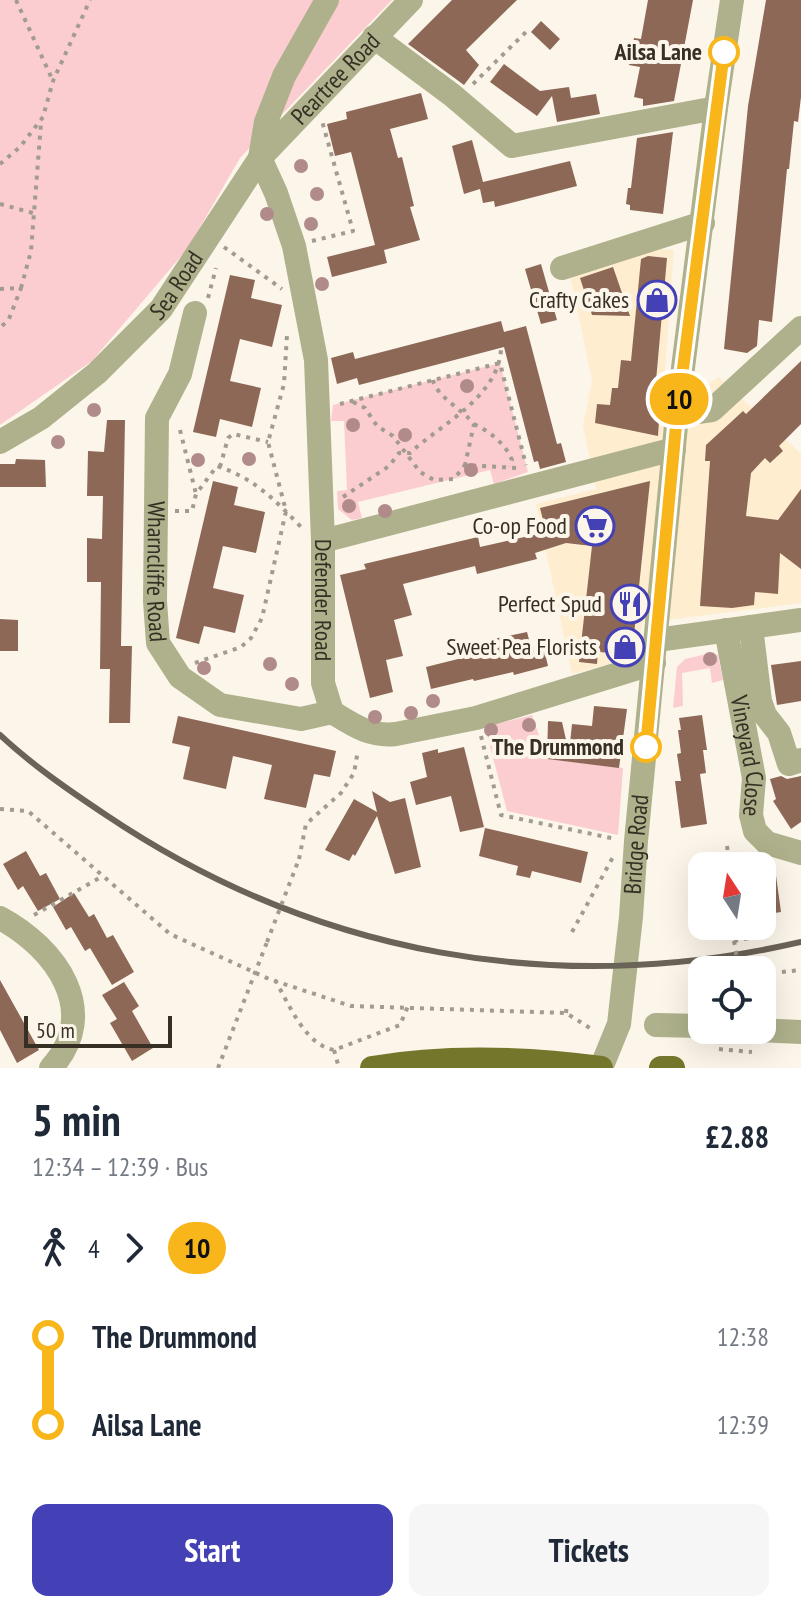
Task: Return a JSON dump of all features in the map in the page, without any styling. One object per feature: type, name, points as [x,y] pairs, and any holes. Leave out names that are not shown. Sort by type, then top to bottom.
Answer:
[{"type":"main road","points":[[372,1068],[421,1061],[469,1059],[565,1063],[601,1068]]},
{"type":"main road","points":[[661,1068],[673,1068]]},
{"type":"street","name":"Sea Road","points":[[0,442],[41,418],[97,373],[161,309],[260,158],[266,122],[284,76],[327,0]]},
{"type":"street","name":"Peartree Road","points":[[260,158],[411,0]]},
{"type":"street","name":"Bridge Road","points":[[601,1068],[619,1024],[626,962],[628,841],[656,651],[677,415],[732,0]]},
{"type":"street","points":[[374,37],[512,146],[716,108]]},
{"type":"street","points":[[284,76],[315,101]]},
{"type":"street","name":"Defender Road","points":[[260,158],[294,246],[316,360],[323,545],[323,683],[332,712]]},
{"type":"street","points":[[562,268],[703,223]]},
{"type":"street","name":"Wharncliffe Road","points":[[195,313],[176,350],[180,374],[157,418],[155,601],[158,643],[180,677],[220,705],[301,719],[332,712]]},
{"type":"street","points":[[677,415],[712,410],[801,328]]},
{"type":"street","points":[[323,545],[674,449]]},
{"type":"street","points":[[332,712],[364,731],[384,736],[476,718],[656,651],[726,630],[801,620]]},
{"type":"street","points":[[751,627],[760,701],[765,715],[779,733],[788,764]]},
{"type":"street","name":"Vineyard Close","points":[[726,630],[754,778],[751,815],[755,831],[767,843],[801,853]]},
{"type":"street","points":[[7,922],[52,957],[70,1000],[73,1020],[71,1039],[64,1054],[51,1068]]},
{"type":"street","points":[[656,1025],[688,1026]]},
{"type":"street","points":[[776,1037],[801,1032]]},
{"type":"path","points":[[16,0],[53,81]]},
{"type":"path","points":[[0,328],[9,319],[31,251],[43,117],[53,81],[90,0]]},
{"type":"path","points":[[457,100],[527,31]]},
{"type":"path","points":[[294,246],[353,231],[315,101]]},
{"type":"path","points":[[0,164],[20,147],[43,117]]},
{"type":"path","points":[[0,204],[33,213]]},
{"type":"path","points":[[195,313],[204,315],[222,245],[290,295],[303,289]]},
{"type":"path","points":[[0,289],[21,288]]},
{"type":"path","points":[[176,672],[241,647],[251,638],[262,618],[286,511],[268,442],[284,384],[288,325]]},
{"type":"path","points":[[465,465],[509,466],[528,472],[500,363],[501,350]]},
{"type":"path","points":[[318,409],[500,363]]},
{"type":"path","points":[[322,512],[389,466],[399,453],[410,453],[468,409],[500,363]]},
{"type":"path","points":[[433,380],[435,388],[474,424],[506,447],[512,460],[509,466]]},
{"type":"path","points":[[351,401],[365,408],[383,431],[393,436],[404,453],[412,458],[420,472],[434,480],[454,479],[465,465],[474,424]]},
{"type":"path","points":[[220,467],[228,438],[233,434],[268,442]]},
{"type":"path","points":[[157,510],[192,511],[196,494],[217,466],[252,480],[323,545]]},
{"type":"path","points":[[476,718],[501,815],[628,841],[572,932]]},
{"type":"path","points":[[218,1068],[299,859],[306,824],[341,793],[354,773],[364,731]]},
{"type":"path","points":[[0,809],[28,811],[170,934],[256,973],[351,1006],[566,1013],[612,1042]]},
{"type":"path","points":[[727,846],[728,852]]},
{"type":"path","points":[[7,922],[103,876]]},
{"type":"path","points":[[737,956],[734,941],[739,940]]},
{"type":"path","points":[[776,972],[801,970]]},
{"type":"path","points":[[275,980],[307,1033],[320,1046],[334,1050],[400,1025],[408,1006]]},
{"type":"path","points":[[566,1013],[567,1003]]},
{"type":"path","points":[[719,1044],[718,1049],[742,1044]]},
{"type":"path","points":[[334,1050],[339,1068]]},
{"type":"shaded area","points":[[0,0],[392,0],[240,158],[188,248],[92,361],[0,425]]},
{"type":"shaded area","points":[[644,248],[674,250],[664,383],[704,387],[719,377],[801,454],[801,603],[642,623],[638,656],[572,674],[536,504],[596,489],[583,426],[592,380],[570,275]]},
{"type":"shaded area","points":[[500,363],[528,472],[494,484],[490,470],[358,502],[362,518],[352,520],[338,509],[337,491],[347,490],[344,421],[331,421],[333,405]]},
{"type":"shaded area","points":[[711,653],[718,655],[723,680],[712,683],[710,668],[682,673],[683,706],[673,708],[677,667],[685,659]]},
{"type":"shaded area","points":[[532,715],[547,759],[623,768],[618,835],[507,811],[485,727]]},
{"type":"building","points":[[452,0],[517,0],[466,50],[479,65],[464,85],[408,44]]},
{"type":"building","points":[[648,0],[693,0],[674,101],[643,106],[643,99],[634,97],[640,67],[629,65],[634,38],[641,39]]},
{"type":"building","points":[[766,0],[801,0],[801,97],[787,169],[772,322],[759,320],[757,346],[747,353],[724,349],[748,106]]},
{"type":"building","points":[[541,21],[560,39],[550,50],[531,32]]},
{"type":"building","points":[[504,64],[540,91],[569,87],[571,98],[596,94],[600,114],[557,122],[552,96],[537,116],[490,82]]},
{"type":"building","points":[[421,93],[428,119],[390,129],[398,158],[402,157],[414,206],[410,207],[420,240],[384,250],[387,263],[332,277],[327,257],[375,245],[351,152],[335,156],[327,124],[347,119],[346,112]]},
{"type":"building","points":[[673,132],[663,214],[630,210],[630,205],[626,204],[637,138]]},
{"type":"building","points":[[472,140],[483,182],[570,161],[577,186],[495,207],[494,201],[483,203],[480,189],[464,194],[452,146]]},
{"type":"building","points":[[648,256],[667,258],[655,392],[661,392],[658,436],[595,423],[597,404],[610,405],[612,388],[618,388],[621,360],[631,361],[641,259]]},
{"type":"building","points":[[541,264],[557,320],[541,324],[525,269]]},
{"type":"building","points":[[613,267],[630,316],[592,315],[580,278]]},
{"type":"building","points":[[230,275],[255,280],[251,298],[282,305],[272,347],[240,339],[230,381],[261,388],[252,427],[220,419],[216,437],[193,432]]},
{"type":"building","points":[[501,321],[504,332],[526,326],[557,444],[561,443],[566,462],[540,469],[538,461],[534,462],[504,347],[359,385],[357,378],[337,384],[331,358],[353,352],[355,359]]},
{"type":"building","points":[[801,361],[801,424],[779,446],[783,451],[770,463],[765,458],[751,473],[746,516],[778,520],[801,489],[801,569],[780,553],[778,594],[755,592],[754,605],[732,608],[700,606],[710,461],[705,461],[706,445],[743,411],[746,414]]},
{"type":"building","points":[[107,420],[125,420],[121,646],[132,646],[130,723],[109,723],[110,669],[100,669],[101,582],[87,582],[87,538],[102,539],[103,496],[87,496],[88,451],[104,452]]},
{"type":"building","points":[[16,459],[45,460],[46,487],[0,487],[0,464],[15,464]]},
{"type":"building","points":[[213,481],[238,487],[234,505],[265,512],[256,553],[223,546],[213,588],[244,595],[235,633],[204,626],[199,644],[176,638]]},
{"type":"building","points":[[650,481],[632,654],[598,652],[597,664],[579,662],[592,546],[566,543],[535,553],[537,559],[477,574],[475,566],[403,584],[412,615],[394,620],[403,656],[386,660],[393,692],[370,698],[340,575],[366,569],[364,564],[478,537],[480,547],[546,532],[540,508]]},
{"type":"building","points":[[0,619],[18,620],[18,651],[0,651]]},
{"type":"building","points":[[527,632],[531,647],[543,645],[548,666],[431,689],[426,667],[482,653],[479,642]]},
{"type":"building","points":[[801,661],[801,701],[777,705],[771,665]]},
{"type":"building","points":[[594,706],[627,709],[619,768],[547,759],[548,721],[562,722],[569,753],[572,724],[592,726]]},
{"type":"building","points":[[702,715],[707,750],[703,750],[706,773],[700,774],[707,824],[681,828],[675,781],[681,781],[677,754],[681,753],[679,718]]},
{"type":"building","points":[[178,716],[336,751],[330,777],[314,774],[306,808],[264,799],[272,765],[233,756],[226,789],[183,779],[190,747],[172,743]]},
{"type":"building","points":[[464,747],[484,827],[460,832],[451,796],[416,805],[410,782],[427,777],[422,753]]},
{"type":"building","points":[[781,776],[787,779],[801,776],[801,822],[791,829],[773,801],[776,799],[770,779]]},
{"type":"building","points":[[372,791],[390,802],[405,798],[421,867],[395,874],[377,816],[355,856],[353,854],[349,861],[325,850],[354,799],[377,812]]},
{"type":"building","points":[[485,828],[588,852],[581,883],[532,871],[530,878],[516,875],[518,866],[479,856]]},
{"type":"building","points":[[26,851],[40,876],[46,873],[60,899],[38,911],[23,886],[18,890],[3,864]]},
{"type":"building","points":[[776,876],[781,912],[776,913]]},
{"type":"building","points":[[74,893],[89,917],[94,914],[107,938],[113,935],[134,972],[112,985],[90,948],[85,951],[71,927],[66,930],[53,907]]},
{"type":"building","points":[[0,980],[39,1050],[17,1063],[0,1030]]},
{"type":"building","points":[[124,982],[139,1006],[132,1011],[153,1048],[132,1061],[110,1023],[117,1019],[102,995]]},
{"type":"railway","points":[[0,735],[79,797],[186,863],[269,902],[353,932],[440,952],[528,964],[618,966],[709,958],[801,942]]},
{"type":"bus line","name":"10","points":[[646,747],[677,415],[724,52]]},
{"type":"place","name":"Ailsa Lane","points":[[724,52]]},
{"type":"place","name":"Crafty Cakes","points":[[657,300]]},
{"type":"place","name":"Co-op Food","points":[[595,526]]},
{"type":"place","name":"Perfect Spud","points":[[630,604]]},
{"type":"place","name":"Sweet Pea Florists","points":[[625,647]]},
{"type":"place","name":"The Drummond","points":[[646,747]]}]
